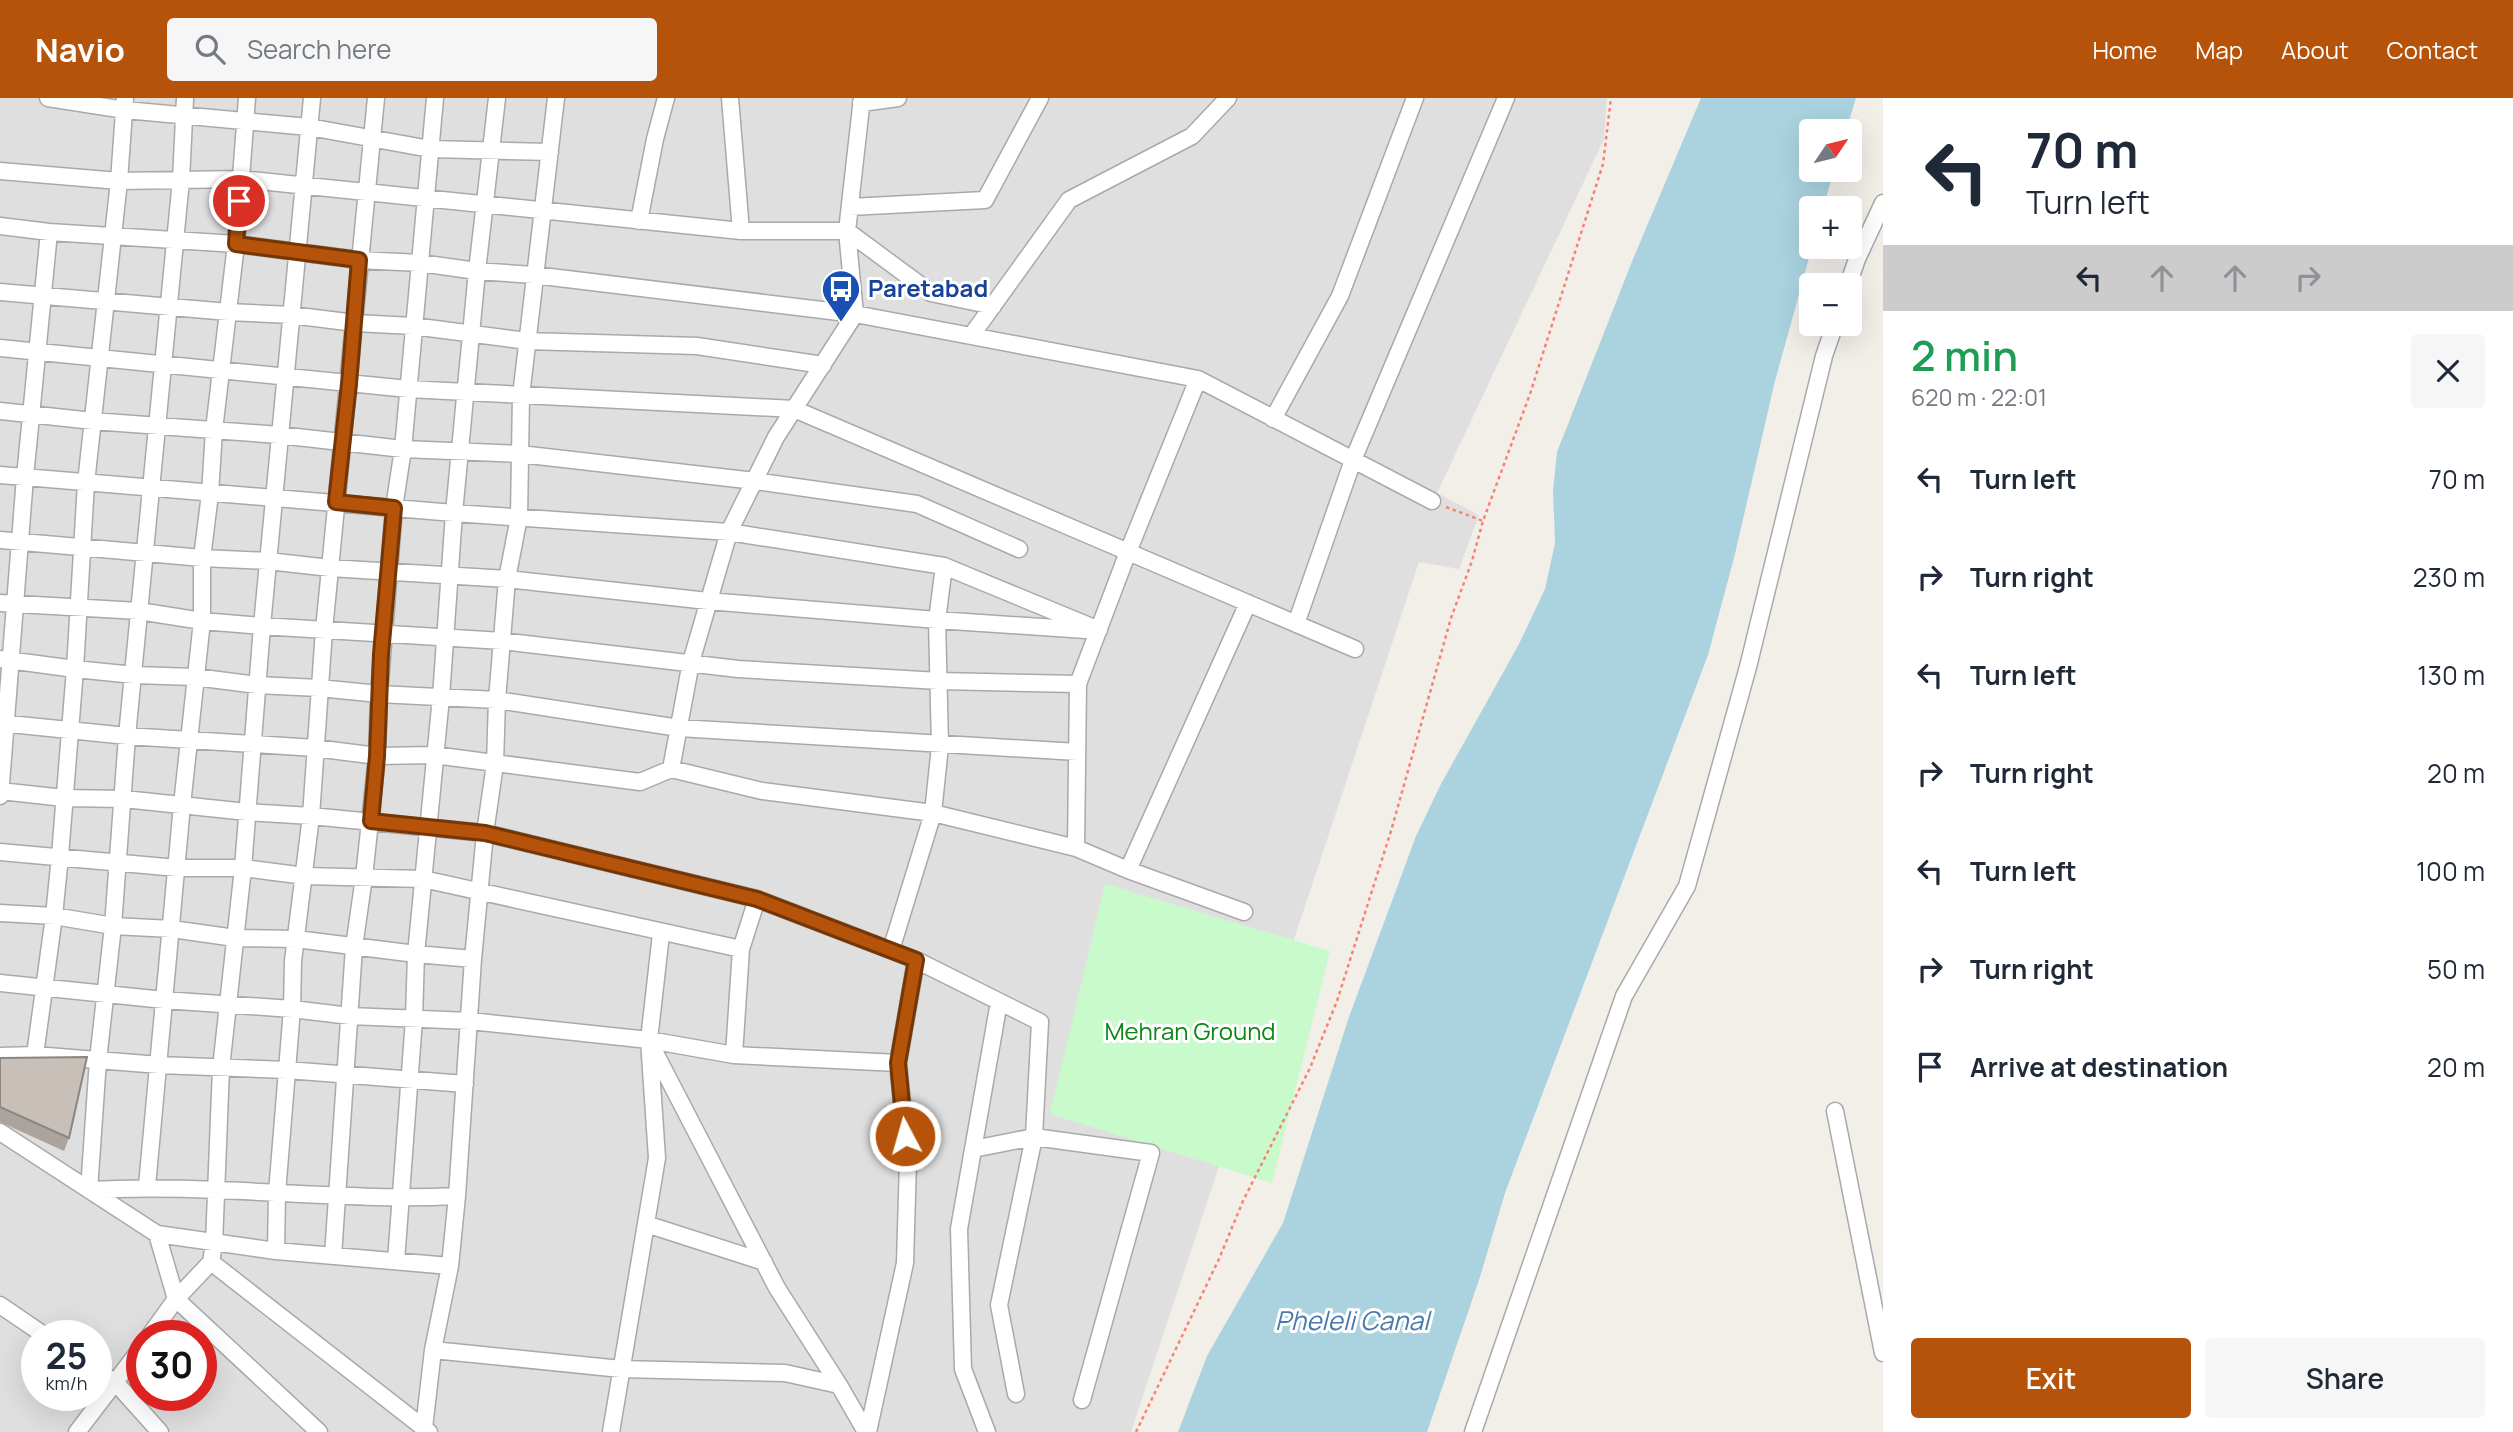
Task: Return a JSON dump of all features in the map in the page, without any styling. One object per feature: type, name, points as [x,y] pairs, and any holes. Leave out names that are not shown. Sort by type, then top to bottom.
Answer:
[{"type":"street","points":[[48,98],[125,104],[183,115],[309,128],[430,149],[550,152]]},
{"type":"street","points":[[89,1190],[124,799],[127,736],[164,364],[173,239],[181,180],[185,98]]},
{"type":"street","points":[[147,1186],[202,621],[202,558],[236,244],[243,122],[247,98]]},
{"type":"street","points":[[161,1320],[211,1262],[214,1244],[221,1068],[243,868],[279,435],[312,98]]},
{"type":"street","points":[[276,1251],[277,1193],[292,1009],[293,961],[311,816],[324,630],[376,98]]},
{"type":"street","points":[[334,1256],[354,947],[371,821],[394,508],[435,98]]},
{"type":"street","points":[[396,1261],[422,880],[441,697],[454,513],[477,271],[497,98]]},
{"type":"street","points":[[426,1430],[433,1350],[450,1266],[457,1196],[473,959],[485,833],[495,764],[497,700],[507,579],[519,517],[521,396],[556,98]]},
{"type":"street","points":[[639,221],[654,139],[666,98]]},
{"type":"street","points":[[730,98],[741,230]]},
{"type":"street","points":[[671,769],[691,662],[729,532],[776,437],[855,314],[847,231],[861,100],[898,98]]},
{"type":"street","points":[[850,207],[985,200],[1040,98]]},
{"type":"street","points":[[971,336],[1069,200],[1192,136],[1227,98]]},
{"type":"street","points":[[1273,419],[1340,296],[1415,98]]},
{"type":"street","points":[[1296,624],[1353,460],[1506,98]]},
{"type":"street","points":[[35,1055],[60,856],[86,483],[125,104]]},
{"type":"street","points":[[0,171],[119,181],[241,180],[741,230],[847,231],[931,293],[993,306]]},
{"type":"street","points":[[1852,273],[1883,203]]},
{"type":"street","points":[[0,226],[49,232],[113,234],[236,244],[359,260],[420,263],[534,275],[855,314],[1198,379],[1432,501]]},
{"type":"street","points":[[49,232],[21,542],[7,603],[0,792],[124,799],[485,833],[757,899],[916,960],[1041,1022],[1034,1137],[999,1305],[1016,1394]]},
{"type":"street","points":[[0,292],[413,326],[527,341],[697,346],[823,365]]},
{"type":"street","points":[[1473,1432],[1624,996],[1687,886],[1748,667],[1831,336]]},
{"type":"street","points":[[0,348],[408,389],[794,409],[1355,649]]},
{"type":"street","points":[[1076,848],[1078,684],[1198,379]]},
{"type":"street","points":[[0,411],[279,435],[402,449],[520,454],[755,481],[917,504],[1019,549]]},
{"type":"street","points":[[0,475],[210,494],[729,532],[944,566],[1099,630]]},
{"type":"street","points":[[0,540],[389,573],[507,579],[708,601],[937,620],[1099,630]]},
{"type":"street","points":[[891,950],[933,813],[940,746],[937,620],[944,566]]},
{"type":"street","points":[[7,603],[139,611],[202,621],[262,626],[502,641],[738,669],[939,681],[1078,684]]},
{"type":"street","points":[[1128,870],[1248,603]]},
{"type":"street","points":[[6,660],[134,675],[195,677],[379,695],[497,700],[679,729],[1077,752]]},
{"type":"street","points":[[3,723],[127,736],[315,748],[377,756],[434,755],[640,782],[671,769],[762,792],[933,813],[1076,848],[1244,912]]},
{"type":"street","points":[[0,852],[177,868],[243,868],[305,876],[422,880],[741,949]]},
{"type":"street","points":[[734,1055],[741,949],[757,899]]},
{"type":"street","points":[[0,913],[54,916],[113,926],[172,929],[235,937],[296,939],[473,959]]},
{"type":"street","points":[[611,1432],[657,1158],[649,1040],[662,934]]},
{"type":"street","points":[[867,1432],[905,1263],[908,1161],[898,1063],[916,960]]},
{"type":"street","points":[[0,983],[350,1016],[470,1021],[649,1040],[734,1055],[898,1063]]},
{"type":"street","points":[[987,1432],[963,1369],[959,1229],[999,1002]]},
{"type":"street","points":[[649,1040],[777,1288],[867,1432]]},
{"type":"street","points":[[0,1056],[35,1055],[159,1065],[287,1070],[465,1084]]},
{"type":"street","points":[[1835,1111],[1883,1353]]},
{"type":"street","points":[[0,1132],[157,1234],[276,1251],[450,1266]]},
{"type":"street","points":[[973,1149],[1034,1137],[1151,1153],[1082,1400]]},
{"type":"street","points":[[89,1190],[147,1186],[337,1197],[401,1199],[457,1196]]},
{"type":"street","points":[[646,1224],[764,1262]]},
{"type":"street","points":[[157,1234],[177,1299],[318,1432]]},
{"type":"street","points":[[211,1262],[426,1430]]},
{"type":"street","points":[[0,1306],[21,1320]]},
{"type":"street","points":[[433,1350],[621,1368],[785,1373],[839,1385]]},
{"type":"street","points":[[77,1432],[126,1369]]},
{"type":"street","points":[[112,1380],[160,1432]]},
{"type":"path","points":[[1136,1432],[1219,1259],[1242,1201],[1310,1068],[1337,1001],[1391,831],[1451,618],[1530,394],[1604,164],[1611,98]]},
{"type":"path","points":[[1432,501],[1483,521]]},
{"type":"shaded area","points":[[0,98],[1607,98],[1604,139],[1437,493],[1479,515],[1459,569],[1419,562],[1131,1432],[0,1432]]},
{"type":"green space","name":"Mehran Ground","points":[[1105,884],[1330,951],[1272,1183],[1050,1114]]},
{"type":"water","name":"Pheleli Canal","points":[[1701,98],[1856,98],[1850,119],[1799,119],[1799,182],[1831,182],[1826,196],[1799,196],[1799,259],[1809,259],[1805,273],[1799,273],[1799,294],[1708,655],[1505,1193],[1480,1277],[1427,1432],[1178,1432],[1207,1356],[1283,1223],[1349,1017],[1416,836],[1441,784],[1519,644],[1545,589],[1555,543],[1553,491],[1557,452],[1633,259]]},
{"type":"building","points":[[87,1057],[69,1138],[0,1107],[0,1058]]},
{"type":"place","name":"Paretabad","points":[[841,323]]},
{"type":"route","points":[[239,201],[236,244],[359,260],[336,502],[394,508],[381,654],[377,756],[371,821],[485,833],[757,899],[916,960],[898,1063],[905,1136]]}]
